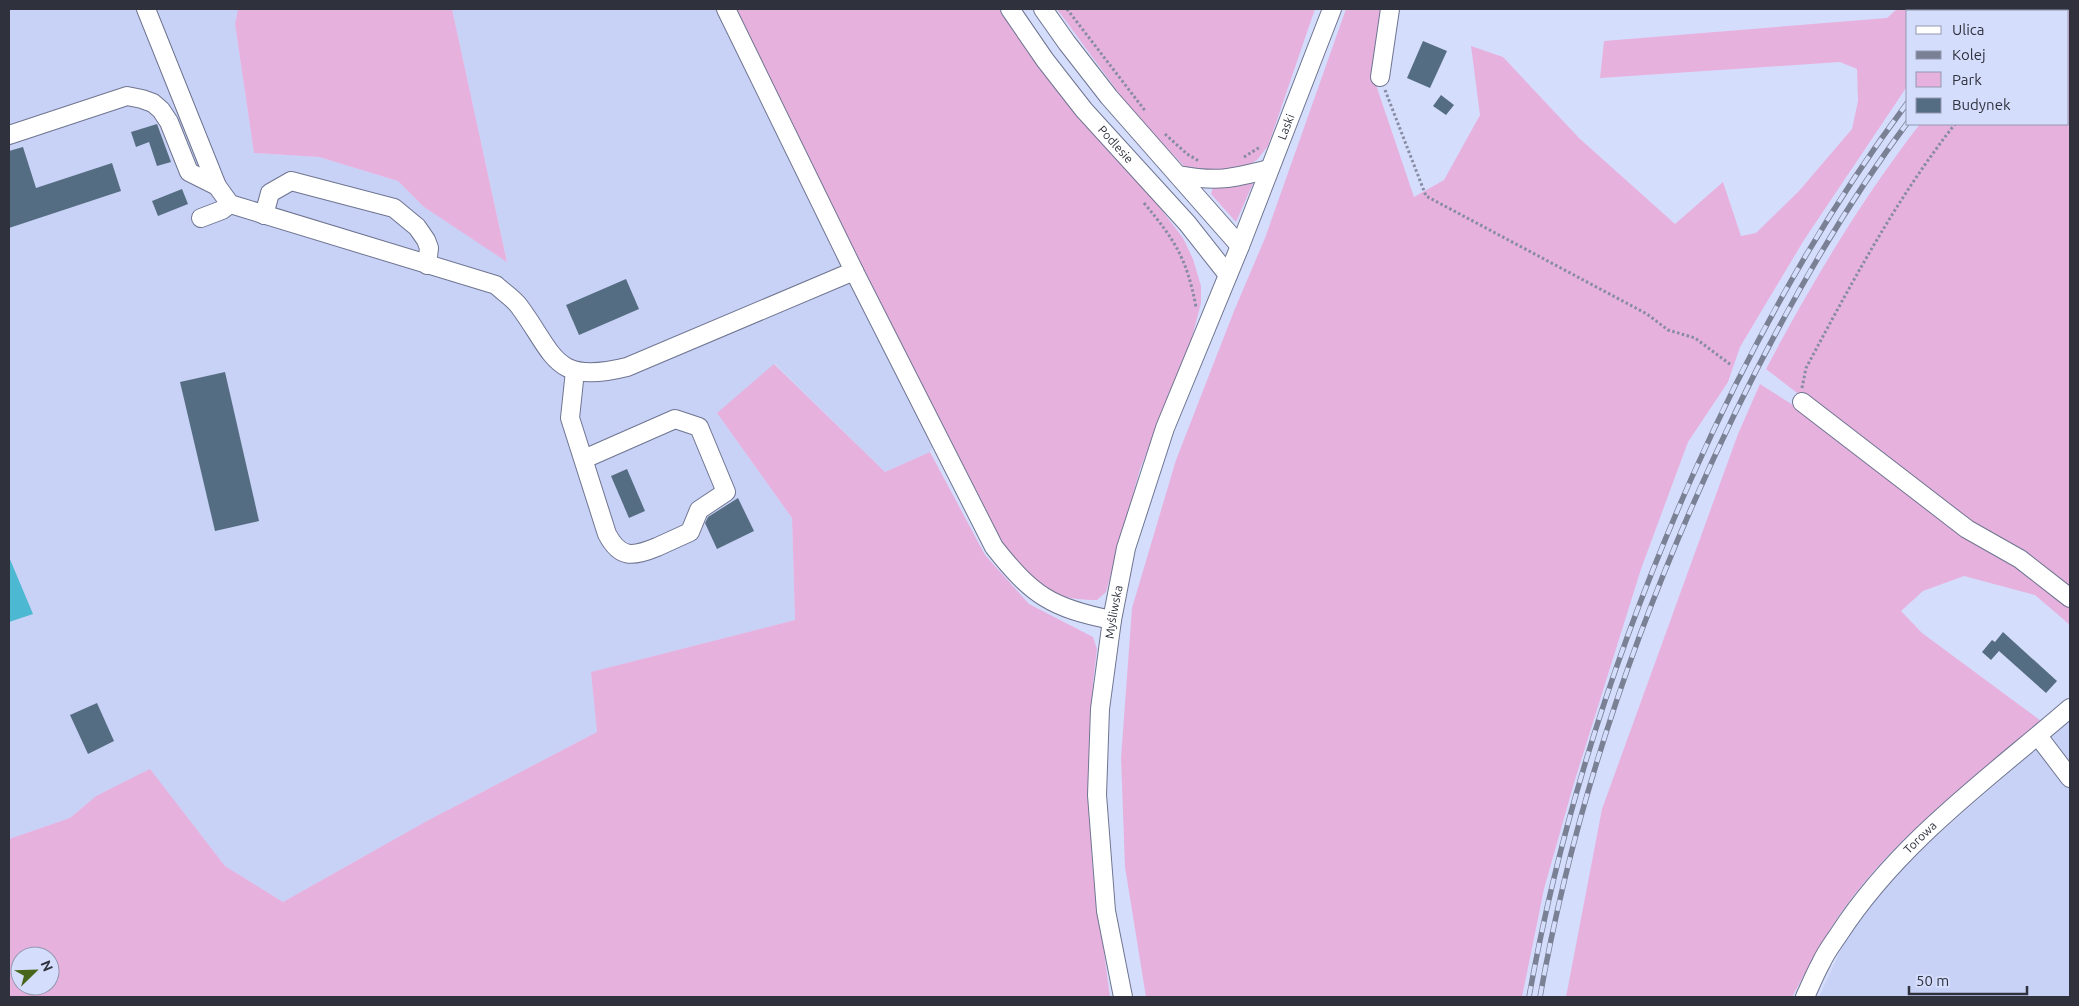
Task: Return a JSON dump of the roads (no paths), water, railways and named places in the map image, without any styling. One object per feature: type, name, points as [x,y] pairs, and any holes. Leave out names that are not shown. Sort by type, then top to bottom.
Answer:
[{"type":"street","points":[[146,9],[217,186],[230,204],[496,285],[518,304],[550,354],[562,365],[574,371],[603,373],[627,367],[854,271]]},
{"type":"street","points":[[726,9],[854,271],[994,547],[1013,571],[1035,591],[1059,606],[1080,614],[1112,620]]},
{"type":"street","name":"Podlesie","points":[[1010,9],[1045,60],[1084,110],[1187,222],[1228,275]]},
{"type":"street","points":[[1043,9],[1109,97],[1240,246]]},
{"type":"street","name":"Laski","points":[[1240,246],[1283,131],[1332,9]]},
{"type":"street","points":[[1380,77],[1390,9]]},
{"type":"street","points":[[9,135],[127,96],[142,99],[153,102],[169,122],[189,172],[217,186]]},
{"type":"street","points":[[1178,175],[1212,180],[1233,178],[1269,169]]},
{"type":"street","points":[[264,215],[270,193],[291,181],[394,208],[417,227],[426,240],[429,248],[427,264]]},
{"type":"street","points":[[200,218],[222,210],[230,204]]},
{"type":"street","points":[[1187,222],[1204,217],[1205,205]]},
{"type":"street","name":"Myśliwska","points":[[1123,997],[1106,911],[1096,795],[1100,709],[1112,620],[1126,548],[1148,476],[1165,428],[1240,246]]},
{"type":"street","points":[[574,371],[570,418],[607,534],[612,544],[624,553],[639,554],[690,532],[699,510],[726,492],[699,427],[675,419],[584,459]]},
{"type":"street","points":[[1802,402],[1967,529],[2020,559],[2070,598]]},
{"type":"street","name":"Torowa","points":[[1805,997],[1821,961],[1870,891],[1928,830],[2070,708]]},
{"type":"street","points":[[2038,736],[2070,778]]},
{"type":"railway","points":[[1529,997],[1542,930],[1575,797],[1616,667],[1665,540],[1692,477],[1763,331],[1846,191],[1906,105]]},
{"type":"railway","points":[[1540,997],[1555,921],[1594,771],[1618,697],[1672,552],[1736,411],[1794,299],[1837,226],[1906,125]]}]
